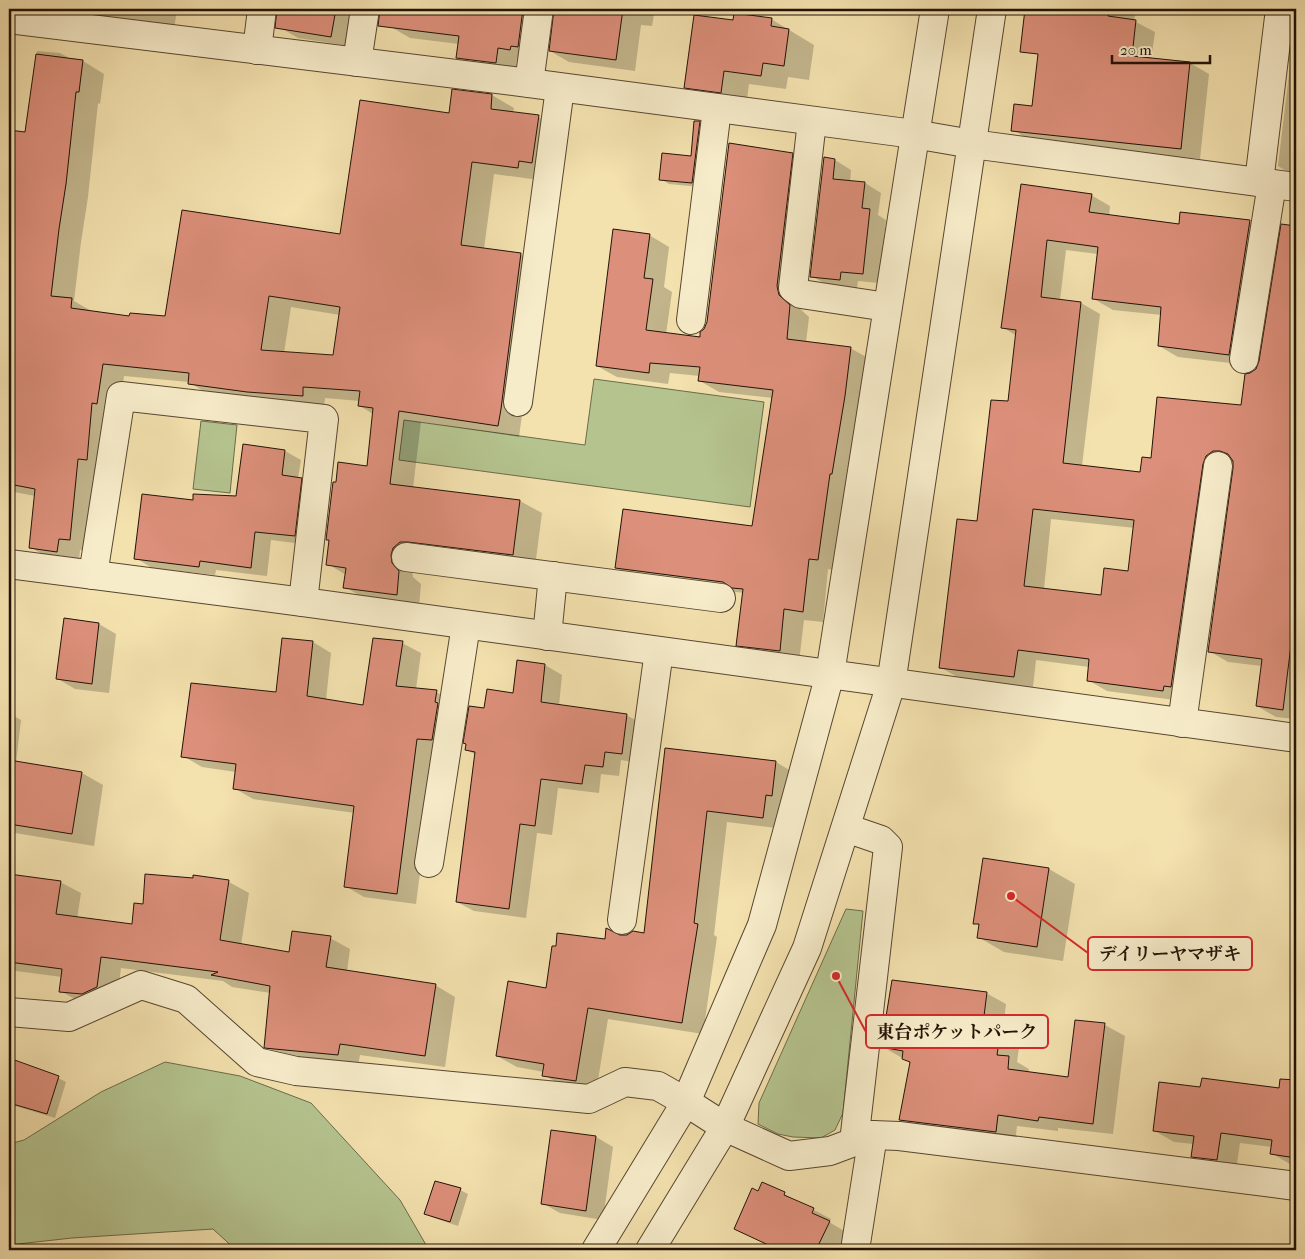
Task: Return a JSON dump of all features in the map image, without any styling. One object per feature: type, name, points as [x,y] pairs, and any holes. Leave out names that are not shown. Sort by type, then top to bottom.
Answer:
[{"type":"street","points":[[257,50],[262,9]]},
{"type":"street","points":[[357,62],[364,9]]},
{"type":"street","points":[[529,83],[539,9]]},
{"type":"street","points":[[596,1250],[686,1102],[762,925],[830,674],[934,9]]},
{"type":"street","points":[[650,1250],[725,1126],[807,948],[891,684],[992,9]]},
{"type":"street","points":[[1244,359],[1276,185],[1280,9]]},
{"type":"street","points":[[9,18],[86,18],[257,50],[812,120],[972,144],[1276,185]]},
{"type":"street","points":[[518,402],[560,88]]},
{"type":"street","points":[[690,320],[717,108]]},
{"type":"street","points":[[812,120],[793,288],[801,294],[887,307]]},
{"type":"street","points":[[93,575],[121,396],[324,419],[303,602]]},
{"type":"street","points":[[1182,723],[1218,466]]},
{"type":"street","points":[[406,557],[721,598]]},
{"type":"street","points":[[9,564],[303,602],[1296,738]]},
{"type":"street","points":[[547,636],[553,576]]},
{"type":"street","points":[[429,863],[466,625]]},
{"type":"street","points":[[622,920],[659,651]]},
{"type":"street","points":[[846,828],[881,840],[888,848],[880,914],[855,1250]]},
{"type":"street","points":[[9,1012],[69,1017],[141,985],[186,999],[257,1062],[296,1071],[589,1099],[625,1082],[658,1086],[725,1126],[789,1156],[830,1151],[864,1138],[899,1136],[1296,1186]]},
{"type":"green space","points":[[594,379],[764,402],[750,507],[399,460],[404,420],[585,445]]},
{"type":"green space","points":[[201,421],[237,425],[230,493],[193,489]]},
{"type":"green space","points":[[846,909],[863,911],[843,1113],[835,1130],[821,1138],[793,1137],[778,1134],[758,1124],[759,1103]]},
{"type":"green space","points":[[165,1062],[240,1076],[311,1103],[400,1200],[429,1250],[236,1250],[213,1229],[72,1238],[9,1245],[9,1144],[24,1140],[101,1092]]},
{"type":"building","points":[[277,9],[336,9],[331,37],[275,28]]},
{"type":"building","points":[[380,9],[523,9],[518,47],[511,46],[510,50],[498,48],[496,63],[456,58],[459,36],[378,26]]},
{"type":"building","points":[[554,9],[623,9],[616,60],[549,51]]},
{"type":"building","points":[[1025,9],[1109,9],[1108,16],[1136,20],[1132,56],[1190,62],[1181,149],[1011,131],[1014,104],[1032,106],[1038,54],[1020,52]]},
{"type":"building","points":[[734,13],[772,18],[771,26],[789,29],[784,66],[763,63],[761,76],[724,71],[721,93],[684,88],[694,15],[733,20]]},
{"type":"building","points":[[36,54],[83,60],[79,92],[76,92],[51,296],[72,298],[71,308],[129,316],[130,313],[165,316],[182,210],[340,234],[360,100],[449,113],[452,89],[492,94],[491,109],[539,115],[532,163],[519,161],[518,168],[472,162],[461,245],[521,253],[498,426],[399,411],[390,484],[520,500],[513,555],[400,542],[393,548],[391,555],[392,563],[399,571],[397,595],[343,588],[346,568],[326,565],[329,540],[326,540],[333,482],[336,482],[338,462],[367,466],[373,408],[358,406],[360,391],[303,387],[303,396],[247,392],[188,384],[189,373],[103,364],[97,404],[92,403],[87,460],[78,459],[70,540],[59,539],[57,552],[29,548],[35,489],[9,484],[9,185],[13,158],[9,157],[9,130],[25,132]],"holes":[[[269,296],[340,307],[333,355],[261,350]]]},
{"type":"building","points":[[694,121],[700,121],[692,183],[659,180],[662,153],[691,156]]},
{"type":"building","points":[[729,143],[793,153],[777,286],[779,295],[790,305],[787,339],[851,347],[845,396],[832,474],[830,474],[818,560],[809,559],[803,612],[784,609],[780,651],[736,646],[743,589],[732,588],[723,582],[615,568],[623,509],[752,526],[773,390],[698,381],[700,367],[650,363],[649,373],[596,366],[613,229],[650,234],[644,278],[653,279],[646,330],[700,337],[700,332],[704,329],[707,322]]},
{"type":"building","points":[[824,157],[835,159],[833,179],[865,182],[862,208],[870,209],[863,274],[841,272],[840,280],[810,277]]},
{"type":"building","points":[[1021,184],[1092,194],[1089,212],[1179,224],[1180,212],[1250,220],[1229,355],[1158,346],[1161,307],[1092,299],[1098,247],[1047,240],[1041,297],[1081,302],[1063,463],[1140,472],[1142,457],[1151,458],[1157,397],[1241,405],[1245,374],[1256,369],[1259,361],[1281,224],[1296,226],[1296,604],[1283,710],[1256,706],[1262,659],[1208,652],[1233,468],[1233,461],[1228,454],[1220,451],[1213,451],[1206,456],[1203,464],[1171,687],[1164,686],[1163,691],[1087,681],[1089,659],[1018,650],[1014,677],[939,668],[957,519],[977,521],[991,400],[1008,401],[1016,330],[1001,328]],"holes":[[[1033,509],[1134,520],[1128,571],[1104,568],[1101,595],[1024,586]]]},
{"type":"building","points":[[243,444],[285,450],[282,475],[302,478],[295,536],[255,532],[251,568],[200,561],[199,567],[134,559],[142,494],[193,500],[193,494],[236,496]]},
{"type":"building","points":[[64,618],[99,623],[92,684],[56,679]]},
{"type":"building","points":[[282,638],[313,641],[307,696],[363,705],[373,638],[403,641],[396,686],[437,690],[435,702],[438,703],[432,740],[417,739],[397,894],[344,887],[354,806],[233,789],[236,764],[181,757],[191,683],[276,692]]},
{"type":"building","points":[[517,660],[545,664],[541,702],[627,714],[622,754],[605,752],[603,767],[585,765],[582,784],[541,779],[535,826],[520,824],[509,909],[456,902],[475,752],[465,750],[466,744],[463,743],[469,706],[484,708],[487,689],[513,693]]},
{"type":"building","points":[[665,748],[776,761],[772,796],[766,795],[763,818],[707,811],[694,923],[698,924],[682,1023],[588,1008],[576,1081],[542,1076],[544,1064],[496,1056],[508,981],[546,988],[552,946],[556,946],[557,933],[605,939],[606,928],[620,935],[627,935],[633,931],[644,933]]},
{"type":"building","points":[[9,760],[82,772],[72,834],[9,824]]},
{"type":"building","points":[[983,858],[1049,868],[1037,947],[977,938],[979,924],[973,924]]},
{"type":"building","points":[[9,874],[61,881],[56,914],[132,924],[134,903],[143,904],[145,874],[193,878],[193,875],[229,880],[220,940],[289,952],[292,931],[331,936],[326,967],[436,984],[425,1056],[340,1044],[338,1055],[264,1048],[270,986],[211,975],[218,972],[101,957],[97,987],[82,994],[59,992],[62,969],[9,962]]},
{"type":"building","points":[[892,980],[987,992],[982,1032],[1000,1035],[997,1055],[1009,1056],[1008,1069],[1068,1077],[1075,1020],[1105,1023],[1093,1124],[1039,1117],[1038,1121],[998,1115],[996,1132],[899,1120],[910,1062],[902,1059],[903,1051],[881,1047]]},
{"type":"building","points":[[9,1058],[59,1076],[47,1114],[9,1103]]},
{"type":"building","points":[[1202,1078],[1279,1088],[1280,1079],[1296,1080],[1296,1158],[1270,1154],[1272,1140],[1221,1133],[1217,1160],[1191,1157],[1194,1136],[1153,1131],[1159,1082],[1200,1087]]},
{"type":"building","points":[[551,1130],[596,1136],[586,1211],[541,1204]]},
{"type":"building","points":[[435,1181],[461,1188],[450,1222],[424,1214]]},
{"type":"building","points":[[762,1182],[785,1192],[784,1195],[814,1208],[812,1213],[830,1221],[816,1250],[779,1250],[734,1229],[752,1188],[758,1191]]},
{"type":"place","name":"デイリーヤマザキ","points":[[1011,896]]},
{"type":"place","name":"東台ポケットパーク","points":[[836,976]]}]
